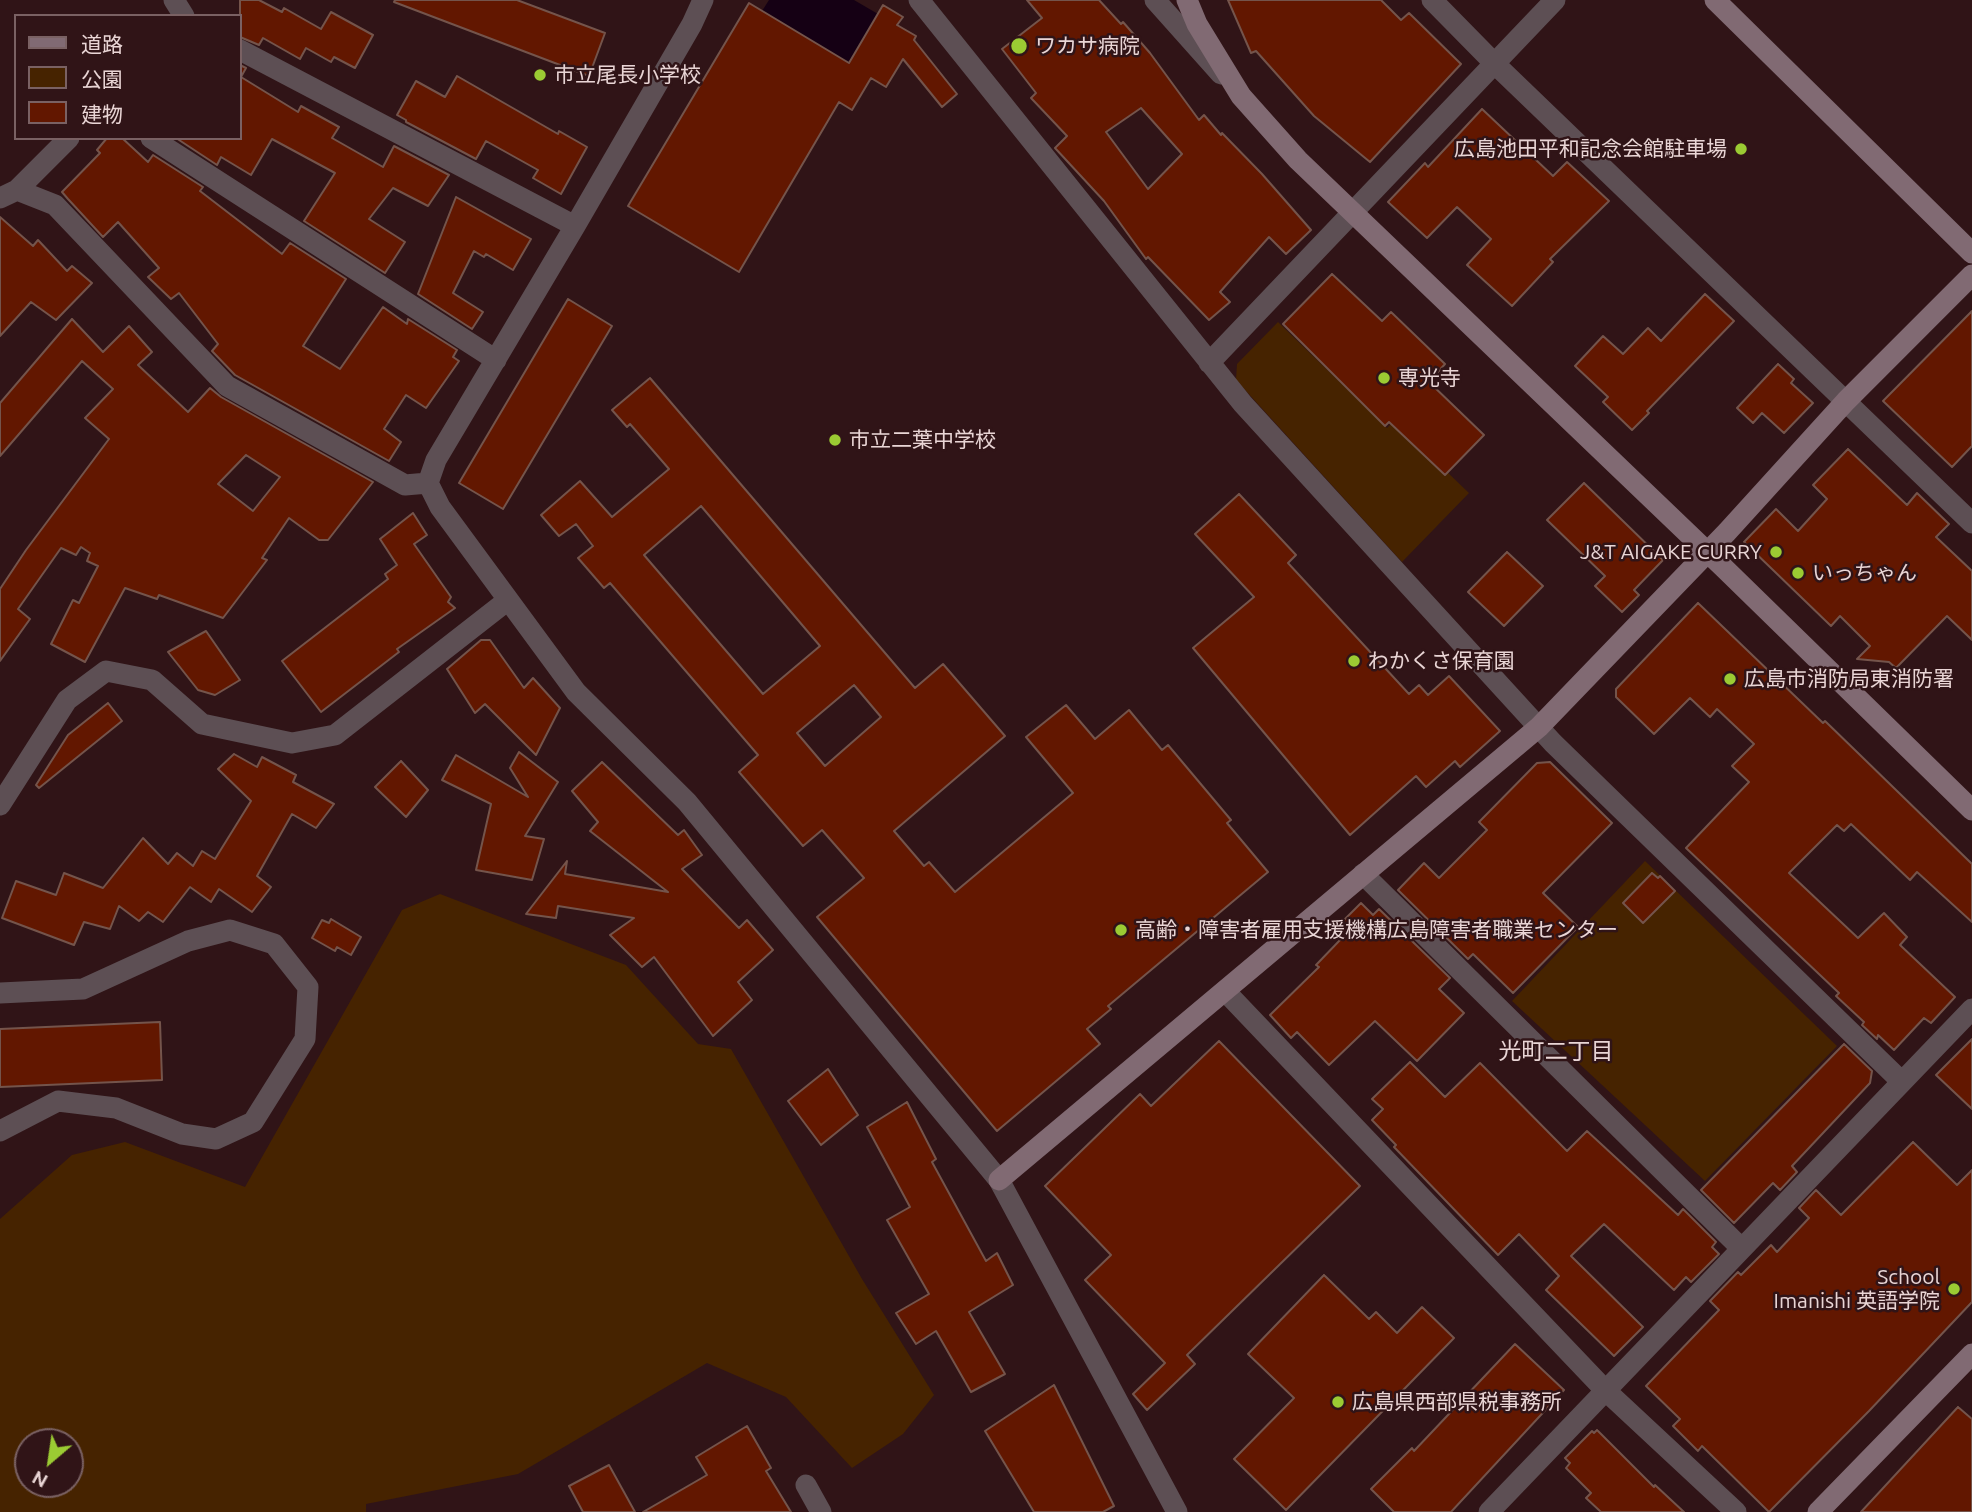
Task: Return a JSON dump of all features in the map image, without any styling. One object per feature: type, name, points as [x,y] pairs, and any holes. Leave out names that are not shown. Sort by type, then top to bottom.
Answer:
[{"type":"street","points":[[703,0],[692,24],[575,226],[436,460],[428,483],[440,507],[586,705],[687,802],[999,1180],[1168,1509]]},
{"type":"street","points":[[919,0],[1243,404],[1539,727],[1902,1082]]},
{"type":"street","points":[[1155,0],[1298,160],[1972,810]]},
{"type":"street","points":[[1187,0],[1197,24],[1241,96]]},
{"type":"street","points":[[1433,0],[1495,64],[1972,523]]},
{"type":"street","points":[[1209,363],[1555,0]]},
{"type":"street","points":[[1714,0],[1972,253]]},
{"type":"street","points":[[242,51],[575,226]]},
{"type":"street","points":[[8,194],[67,140]]},
{"type":"street","points":[[154,140],[496,360]]},
{"type":"street","points":[[8,194],[55,205],[227,386],[405,485],[428,483]]},
{"type":"street","points":[[999,1180],[1539,727],[1707,552],[1846,401],[1972,275]]},
{"type":"street","points":[[0,805],[67,700],[106,671],[152,680],[202,724],[292,743],[335,734],[508,600]]},
{"type":"street","points":[[1363,874],[1741,1248]]},
{"type":"street","points":[[0,993],[83,989],[188,941],[230,930],[274,944],[308,987],[305,1039],[254,1122],[216,1139],[183,1133],[116,1108],[58,1101],[0,1131]]},
{"type":"street","points":[[1224,991],[1605,1390],[1735,1512]]},
{"type":"street","points":[[1489,1512],[1972,1009]]},
{"type":"street","points":[[1818,1512],[1972,1354]]},
{"type":"street","points":[[806,1485],[821,1512]]},
{"type":"green space","points":[[1278,322],[1387,428],[1394,421],[1469,493],[1402,562],[1236,380],[1237,364]]},
{"type":"green space","points":[[1645,861],[1837,1046],[1705,1181],[1512,1001]]},
{"type":"green space","points":[[440,894],[626,965],[698,1044],[731,1049],[862,1279],[934,1395],[903,1434],[852,1468],[786,1397],[707,1363],[518,1474],[366,1504],[366,1512],[0,1512],[0,1219],[72,1155],[125,1142],[245,1187],[402,910]]},
{"type":"shaded area","points":[[769,0],[854,0],[878,14],[849,63],[762,11]]},
{"type":"building","points":[[240,0],[259,0],[282,12],[284,8],[321,29],[331,12],[373,35],[355,68],[334,57],[331,62],[306,48],[300,59],[263,38],[259,45],[242,38]]},
{"type":"building","points":[[517,0],[605,33],[589,76],[394,2]]},
{"type":"building","points":[[1027,0],[1099,0],[1150,53],[1199,120],[1204,115],[1262,174],[1311,230],[1286,254],[1269,237],[1220,292],[1230,302],[1209,320],[1148,257],[1146,259],[1104,201],[1055,148],[1067,136],[1031,98],[1036,93],[1002,49],[1042,18]],"holes":[[[1141,108],[1182,154],[1148,189],[1106,132]]]},
{"type":"building","points":[[1228,0],[1381,0],[1401,20],[1409,13],[1461,64],[1370,162],[1314,116],[1256,51],[1251,53]]},
{"type":"building","points":[[749,3],[849,63],[883,5],[903,17],[897,25],[916,36],[914,40],[957,94],[942,107],[903,59],[886,87],[871,78],[852,110],[839,102],[739,272],[628,206]]},
{"type":"building","points":[[457,76],[558,134],[559,131],[587,147],[561,194],[533,178],[538,170],[486,141],[476,159],[397,115],[416,81],[445,97]]},
{"type":"building","points":[[242,78],[298,112],[301,106],[339,127],[332,138],[383,167],[394,146],[449,175],[428,206],[393,188],[369,219],[405,242],[385,273],[304,221],[335,173],[272,139],[251,175],[221,157],[217,165],[179,140],[242,140]]},
{"type":"building","points":[[1482,109],[1553,176],[1567,162],[1609,201],[1550,259],[1553,262],[1512,306],[1467,265],[1491,239],[1457,207],[1427,238],[1388,202],[1425,163],[1428,167]]},
{"type":"building","points":[[105,140],[124,140],[148,162],[153,155],[203,187],[200,191],[282,254],[290,243],[346,279],[303,346],[340,369],[383,307],[407,324],[408,319],[457,350],[453,357],[459,361],[426,408],[406,395],[384,429],[401,442],[389,461],[235,375],[212,351],[218,344],[179,293],[171,299],[148,277],[159,268],[118,222],[103,237],[62,192],[100,153],[97,150]]},
{"type":"building","points":[[456,197],[531,239],[513,270],[486,254],[484,257],[474,251],[453,293],[483,312],[472,329],[418,294]]},
{"type":"building","points":[[0,217],[33,246],[38,240],[67,271],[72,266],[92,283],[56,320],[31,302],[0,336]]},
{"type":"building","points":[[1332,274],[1382,321],[1391,312],[1445,364],[1429,382],[1484,435],[1445,475],[1389,422],[1385,426],[1283,324]]},
{"type":"building","points":[[1705,294],[1734,321],[1632,430],[1603,402],[1608,397],[1575,366],[1603,336],[1623,354],[1648,328],[1661,341]]},
{"type":"building","points":[[568,299],[612,326],[503,509],[459,483]]},
{"type":"building","points":[[1972,311],[1972,446],[1952,467],[1883,401]]},
{"type":"building","points":[[72,319],[103,352],[129,326],[152,352],[138,365],[188,412],[210,388],[221,397],[373,482],[328,540],[319,540],[289,518],[262,558],[267,560],[223,618],[159,595],[157,599],[125,588],[85,662],[51,644],[73,600],[79,603],[98,566],[87,561],[90,553],[81,547],[76,555],[61,548],[18,609],[30,619],[0,661],[0,589],[109,439],[85,418],[113,389],[82,361],[0,456],[0,403]],"holes":[[[246,455],[280,477],[253,511],[218,484]]]},
{"type":"building","points":[[1778,364],[1794,379],[1791,383],[1813,403],[1784,433],[1762,413],[1753,423],[1737,408]]},
{"type":"building","points":[[650,378],[915,688],[943,664],[1005,736],[894,831],[924,866],[929,862],[955,892],[1073,793],[1026,737],[1066,705],[1095,739],[1129,710],[1162,750],[1168,745],[1231,820],[1227,823],[1268,872],[1108,1006],[1111,1009],[1087,1029],[1100,1044],[997,1131],[817,917],[864,878],[822,830],[803,846],[739,772],[758,755],[610,583],[604,588],[578,558],[593,546],[576,524],[559,536],[541,515],[580,481],[612,517],[669,469],[630,424],[627,427],[612,410]],"holes":[[[701,506],[820,646],[763,694],[644,555]],[[854,685],[881,717],[825,766],[797,733]]]},
{"type":"building","points":[[1848,449],[1907,505],[1917,493],[1949,524],[1936,537],[1972,571],[1972,640],[1947,616],[1896,668],[1889,662],[1857,659],[1870,646],[1840,616],[1831,626],[1744,542],[1776,509],[1798,531],[1827,499],[1813,485]]},
{"type":"building","points":[[1584,483],[1663,560],[1634,590],[1639,595],[1622,612],[1595,586],[1605,576],[1547,520]]},
{"type":"building","points":[[1239,494],[1296,555],[1288,563],[1409,694],[1419,685],[1428,695],[1449,676],[1500,731],[1460,767],[1455,761],[1426,787],[1416,776],[1350,835],[1193,648],[1254,597],[1195,534]]},
{"type":"building","points":[[413,513],[427,535],[414,544],[451,597],[448,602],[455,608],[397,649],[399,652],[321,712],[282,661],[388,579],[385,574],[397,565],[380,539]]},
{"type":"building","points":[[1507,552],[1543,586],[1504,626],[1468,592]]},
{"type":"building","points":[[1698,603],[1823,723],[1825,721],[1972,864],[1972,922],[1917,872],[1910,880],[1851,824],[1844,831],[1837,825],[1789,873],[1858,938],[1884,913],[1907,937],[1900,945],[1955,997],[1931,1023],[1924,1018],[1894,1050],[1862,1025],[1864,1022],[1836,996],[1839,993],[1686,848],[1749,782],[1732,766],[1754,744],[1717,709],[1710,717],[1690,698],[1654,734],[1616,697],[1616,689]]},
{"type":"building","points":[[206,631],[240,680],[215,695],[198,690],[168,652]]},
{"type":"building","points":[[481,640],[490,640],[524,688],[533,678],[560,708],[536,755],[485,704],[475,713],[447,669]]},
{"type":"building","points":[[108,703],[122,721],[39,788],[36,785],[68,735]]},
{"type":"building","points":[[519,752],[558,782],[525,836],[544,839],[532,880],[476,870],[491,804],[442,780],[456,755],[528,797],[510,768]]},
{"type":"building","points":[[234,754],[257,767],[262,757],[296,775],[293,782],[334,804],[316,828],[292,814],[257,876],[271,887],[252,912],[219,889],[211,902],[190,887],[163,922],[148,912],[139,921],[119,906],[110,929],[84,922],[74,945],[2,918],[16,881],[56,895],[64,873],[103,888],[143,838],[168,864],[177,853],[193,866],[202,851],[215,859],[251,801],[218,769]]},
{"type":"building","points":[[401,761],[428,790],[406,817],[375,787]]},
{"type":"building","points":[[602,762],[678,835],[684,830],[702,855],[682,869],[739,928],[747,920],[773,950],[738,982],[752,1000],[713,1036],[654,957],[642,967],[610,935],[634,918],[558,906],[556,918],[526,914],[567,861],[565,874],[668,892],[590,831],[598,822],[572,791]]},
{"type":"building","points":[[1550,762],[1612,823],[1543,893],[1578,927],[1513,993],[1473,954],[1468,959],[1398,890],[1424,863],[1439,878],[1487,830],[1479,822],[1537,763]]},
{"type":"building","points":[[1652,873],[1658,878],[1660,876],[1675,891],[1643,923],[1623,903]]},
{"type":"building","points":[[1361,903],[1373,915],[1379,909],[1450,978],[1439,989],[1464,1013],[1417,1061],[1375,1021],[1329,1065],[1297,1032],[1291,1038],[1270,1015],[1319,967],[1316,965],[1341,939],[1333,931]]},
{"type":"building","points":[[331,919],[361,937],[351,955],[337,947],[335,951],[312,938],[322,920],[329,923]]},
{"type":"building","points":[[160,1022],[162,1080],[0,1087],[0,1029]]},
{"type":"building","points":[[1972,1039],[1972,1109],[1936,1075]]},
{"type":"building","points":[[1219,1041],[1360,1186],[1187,1355],[1195,1364],[1147,1410],[1133,1394],[1165,1363],[1085,1280],[1111,1255],[1045,1186],[1140,1094],[1151,1106]]},
{"type":"building","points":[[1844,1044],[1872,1071],[1870,1083],[1792,1166],[1797,1172],[1780,1190],[1773,1183],[1734,1223],[1701,1190]]},
{"type":"building","points":[[1410,1062],[1445,1097],[1480,1063],[1567,1151],[1587,1131],[1678,1215],[1683,1209],[1716,1242],[1712,1247],[1719,1254],[1691,1282],[1686,1277],[1674,1290],[1604,1224],[1571,1256],[1643,1327],[1614,1356],[1546,1290],[1559,1276],[1519,1234],[1498,1255],[1394,1147],[1396,1145],[1372,1120],[1383,1109],[1372,1099]]},
{"type":"building","points":[[828,1069],[858,1115],[821,1145],[788,1101]]},
{"type":"building","points":[[907,1102],[936,1159],[932,1162],[986,1261],[997,1253],[1013,1285],[969,1312],[1005,1374],[971,1392],[936,1331],[916,1344],[896,1313],[929,1294],[887,1220],[910,1207],[867,1127]]},
{"type":"building","points":[[1913,1142],[1957,1185],[1972,1170],[1972,1302],[1769,1512],[1702,1446],[1698,1451],[1673,1426],[1680,1419],[1646,1386],[1719,1310],[1710,1301],[1738,1272],[1741,1275],[1771,1245],[1777,1252],[1809,1218],[1799,1208],[1816,1190],[1841,1215]]},
{"type":"building","points":[[1324,1275],[1369,1319],[1376,1312],[1397,1333],[1422,1307],[1454,1338],[1286,1510],[1234,1459],[1294,1398],[1248,1354]]},
{"type":"building","points":[[1515,1344],[1564,1390],[1451,1512],[1394,1512],[1371,1489],[1412,1448],[1414,1451]]},
{"type":"building","points":[[1054,1385],[1114,1506],[1103,1512],[1034,1512],[985,1431]]},
{"type":"building","points":[[1958,1407],[1972,1419],[1972,1512],[1861,1512]]},
{"type":"building","points":[[747,1426],[771,1468],[766,1471],[791,1512],[643,1512],[707,1475],[696,1457]]},
{"type":"building","points":[[1597,1430],[1654,1487],[1655,1485],[1684,1512],[1601,1512],[1586,1498],[1591,1493],[1566,1468],[1570,1463],[1565,1458],[1592,1431],[1594,1433]]},
{"type":"building","points":[[609,1465],[635,1512],[583,1512],[569,1486]]},
{"type":"place","name":"ワカサ病院","points":[[1019,46]]},
{"type":"place","name":"市立尾長小学校","points":[[540,75]]},
{"type":"place","name":"広島池田平和記念会館駐車場","points":[[1741,149]]},
{"type":"place","name":"専光寺","points":[[1384,378]]},
{"type":"place","name":"市立二葉中学校","points":[[835,440]]},
{"type":"place","name":"J&T AIGAKE CURRY","points":[[1776,552]]},
{"type":"place","name":"いっちゃん","points":[[1798,573]]},
{"type":"place","name":"わかくさ保育園","points":[[1354,661]]},
{"type":"place","name":"広島市消防局東消防署","points":[[1730,679]]},
{"type":"place","name":"高齢・障害者雇用支援機構広島障害者職業センター","points":[[1121,930]]},
{"type":"place","name":"School Imanishi 英語学院","points":[[1954,1289]]},
{"type":"place","name":"広島県西部県税事務所","points":[[1338,1402]]},
{"type":"district","name":"光町二丁目","points":[[1556,1051]]}]
